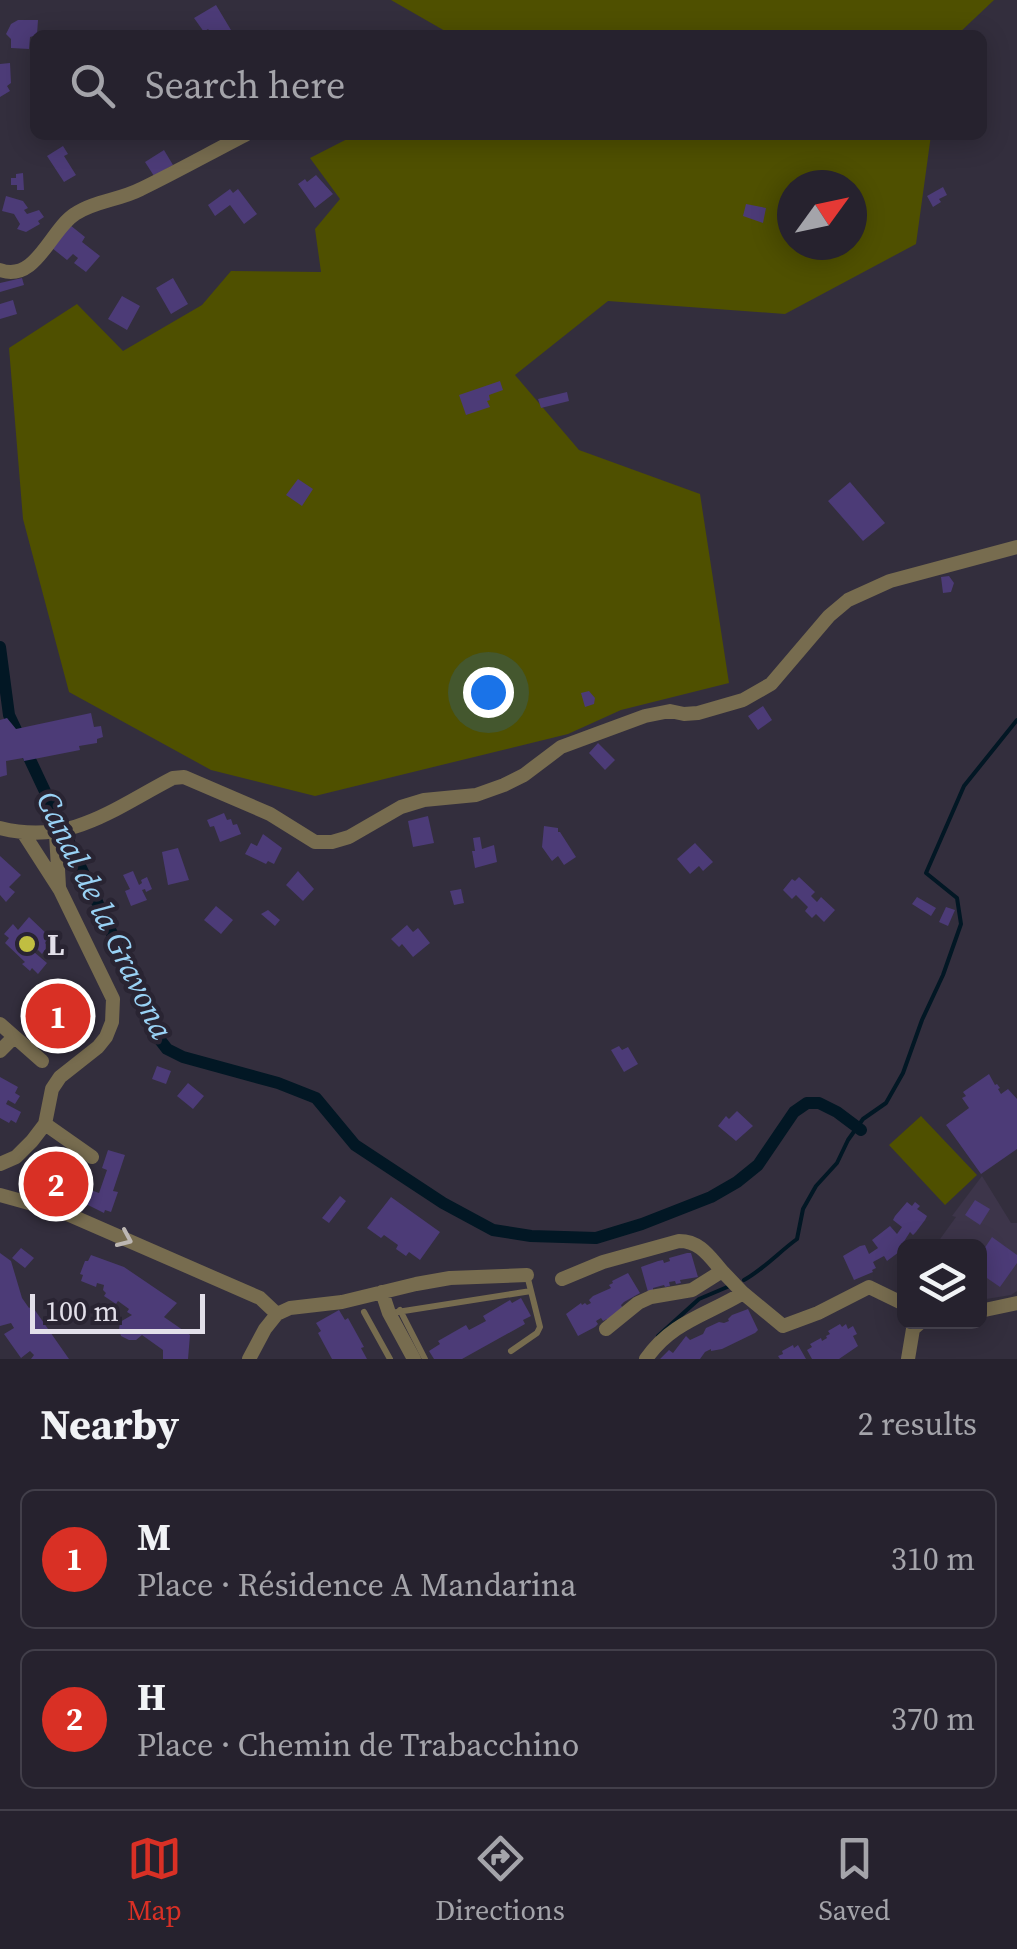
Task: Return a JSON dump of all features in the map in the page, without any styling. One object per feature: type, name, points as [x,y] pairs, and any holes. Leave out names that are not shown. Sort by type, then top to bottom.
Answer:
[{"type":"street","points":[[0,270],[10,274],[24,270],[64,221],[81,210],[138,191],[235,140]]},
{"type":"street","points":[[0,828],[24,834],[56,833],[78,827],[173,778],[184,777],[270,814],[315,842],[332,842],[401,807],[424,800],[476,796],[504,785],[560,747],[645,716],[670,711],[698,713],[744,700],[770,684],[829,616],[848,600],[890,580],[1017,547]]},
{"type":"street","points":[[56,833],[60,890]]},
{"type":"street","points":[[1,1162],[16,1157],[45,1124],[52,1089],[60,1077],[98,1046],[112,1022],[113,999],[60,890],[24,834]]},
{"type":"street","points":[[0,1024],[42,1062]]},
{"type":"street","points":[[0,1051],[14,1037]]},
{"type":"street","points":[[45,1124],[92,1157]]},
{"type":"street","points":[[0,1195],[65,1213],[260,1298],[277,1314]]},
{"type":"street","points":[[562,1279],[603,1262],[690,1241],[700,1246],[743,1293],[783,1326],[869,1287],[897,1301]]},
{"type":"street","points":[[606,1329],[651,1296],[692,1290],[722,1270]]},
{"type":"street","points":[[249,1359],[277,1314],[290,1308],[342,1302],[450,1278],[528,1275]]},
{"type":"street","points":[[382,1292],[414,1359]]},
{"type":"street","points":[[646,1359],[655,1345],[677,1327],[743,1293]]},
{"type":"street","points":[[987,1309],[1017,1302]]},
{"type":"street","points":[[908,1359],[913,1329]]},
{"type":"lane","points":[[511,1350],[538,1333],[540,1326],[528,1275]]},
{"type":"lane","points":[[426,1359],[394,1312],[531,1291]]},
{"type":"lane","points":[[364,1312],[390,1359]]},
{"type":"shaded area","points":[[391,0],[994,0],[962,30],[443,30]]},
{"type":"shaded area","points":[[345,140],[930,140],[916,244],[785,314],[608,301],[515,375],[579,450],[700,494],[729,683],[621,710],[568,734],[315,796],[211,770],[69,692],[23,519],[9,348],[77,304],[123,351],[202,305],[231,271],[321,272],[315,229],[340,199],[310,158]]},
{"type":"shaded area","points":[[921,1116],[977,1175],[945,1205],[889,1145]]},
{"type":"shaded area","points":[[982,1176],[1011,1223],[1017,1223],[1017,1291],[987,1299],[987,1239],[940,1239],[956,1217],[952,1216]]},
{"type":"building","points":[[216,5],[231,30],[203,30],[194,18]]},
{"type":"building","points":[[38,20],[37,30],[30,30],[29,49],[11,48],[11,39],[6,34],[11,24]]},
{"type":"building","points":[[10,63],[10,91],[0,97],[0,64]]},
{"type":"building","points":[[63,146],[68,154],[64,156],[76,175],[64,182],[47,156]]},
{"type":"building","points":[[164,150],[173,165],[154,176],[145,162]]},
{"type":"building","points":[[23,173],[24,190],[17,190],[17,185],[11,185],[11,178]]},
{"type":"building","points":[[316,175],[333,194],[315,208],[298,184]]},
{"type":"building","points":[[943,187],[947,195],[933,207],[927,196]]},
{"type":"building","points":[[230,189],[233,193],[238,189],[257,214],[244,224],[230,205],[215,216],[208,205]]},
{"type":"building","points":[[6,196],[23,201],[27,214],[39,210],[44,217],[38,221],[40,224],[26,232],[17,229],[20,224],[14,214],[2,211]]},
{"type":"building","points":[[746,204],[766,208],[763,223],[743,216]]},
{"type":"building","points":[[70,225],[85,237],[82,242],[100,256],[86,272],[74,263],[78,258],[73,254],[67,260],[52,248]]},
{"type":"building","points":[[22,278],[24,285],[0,292],[0,283]]},
{"type":"building","points":[[173,278],[188,304],[171,314],[156,288]]},
{"type":"building","points":[[122,296],[140,306],[127,330],[108,319]]},
{"type":"building","points":[[13,300],[17,314],[0,319],[0,304]]},
{"type":"building","points":[[500,381],[503,390],[489,395],[490,407],[466,415],[459,395]]},
{"type":"building","points":[[567,392],[569,401],[541,408],[538,399]]},
{"type":"building","points":[[298,479],[313,489],[302,506],[286,495]]},
{"type":"building","points":[[850,482],[885,523],[863,541],[828,501]]},
{"type":"building","points":[[949,576],[954,583],[951,592],[943,593],[941,577]]},
{"type":"building","points":[[589,691],[595,698],[594,704],[585,707],[581,693]]},
{"type":"building","points":[[763,706],[772,720],[758,730],[748,716]]},
{"type":"building","points":[[91,713],[94,727],[101,726],[103,737],[97,743],[79,746],[80,750],[6,761],[7,775],[0,777],[0,720],[7,718],[16,729]]},
{"type":"building","points":[[598,743],[615,760],[605,770],[589,753]]},
{"type":"building","points":[[224,813],[227,820],[237,824],[241,834],[220,842],[207,820]]},
{"type":"building","points":[[428,816],[434,843],[413,847],[408,821]]},
{"type":"building","points":[[544,826],[558,828],[576,857],[564,865],[558,856],[552,861],[542,847]]},
{"type":"building","points":[[263,834],[282,848],[274,864],[245,854],[251,843],[257,846]]},
{"type":"building","points":[[480,837],[482,849],[494,845],[497,862],[475,868],[473,838]]},
{"type":"building","points":[[695,843],[713,862],[703,871],[699,866],[690,874],[677,859]]},
{"type":"building","points":[[178,848],[189,880],[168,885],[162,852]]},
{"type":"building","points":[[0,856],[21,875],[9,887],[15,892],[6,902],[0,895]]},
{"type":"building","points":[[133,871],[139,885],[147,877],[152,889],[142,890],[147,900],[131,906],[125,891],[130,889],[123,875]]},
{"type":"building","points":[[298,871],[314,889],[303,901],[286,885]]},
{"type":"building","points":[[799,877],[815,892],[811,896],[817,902],[821,897],[835,910],[824,922],[816,914],[812,918],[796,895],[792,899],[783,890]]},
{"type":"building","points":[[461,889],[464,903],[454,905],[450,891]]},
{"type":"building","points":[[917,897],[936,908],[931,916],[912,904]]},
{"type":"building","points":[[216,906],[233,920],[221,934],[204,920]]},
{"type":"building","points":[[946,907],[955,910],[948,926],[939,922]]},
{"type":"building","points":[[268,910],[280,920],[275,926],[261,914]]},
{"type":"building","name":"L","points":[[29,917],[50,937],[42,954],[34,952],[47,963],[38,974],[22,964],[25,962],[5,943],[9,938],[4,934],[13,924],[18,930]]},
{"type":"building","points":[[407,925],[413,932],[418,928],[430,943],[413,957],[402,944],[399,947],[391,939]]},
{"type":"building","points":[[60,989],[81,1010],[76,1014],[80,1018],[72,1026],[68,1021],[65,1024],[77,1036],[69,1046],[42,1024],[37,1014],[40,1011],[35,1007],[43,998],[47,1003]]},
{"type":"building","points":[[619,1046],[622,1050],[628,1047],[638,1064],[624,1072],[611,1050]]},
{"type":"building","points":[[157,1066],[171,1071],[166,1084],[152,1079]]},
{"type":"building","points":[[989,1074],[1001,1094],[1008,1089],[1017,1099],[1017,1149],[981,1174],[946,1125],[969,1108],[962,1098],[966,1096],[963,1092]]},
{"type":"building","points":[[0,1077],[18,1087],[15,1093],[20,1096],[15,1104],[8,1100],[6,1104],[21,1112],[16,1123],[0,1118]]},
{"type":"building","points":[[188,1083],[204,1096],[193,1109],[177,1096]]},
{"type":"building","points":[[737,1111],[753,1126],[736,1141],[718,1126]]},
{"type":"building","points":[[108,1150],[125,1155],[113,1191],[118,1192],[111,1212],[104,1213],[84,1203],[83,1206],[39,1187],[45,1160],[49,1161],[51,1155],[66,1160],[60,1179],[99,1193],[107,1170],[102,1168]]},
{"type":"building","points":[[340,1196],[346,1201],[329,1223],[322,1218]]},
{"type":"building","points":[[391,1197],[440,1232],[420,1260],[409,1252],[406,1256],[396,1249],[398,1245],[367,1228]]},
{"type":"building","points":[[975,1200],[990,1209],[980,1225],[965,1215]]},
{"type":"building","points":[[907,1202],[912,1206],[915,1202],[920,1206],[917,1209],[927,1216],[913,1235],[910,1232],[906,1239],[897,1239],[897,1254],[887,1261],[884,1256],[873,1262],[873,1272],[854,1280],[843,1256],[865,1245],[869,1254],[878,1248],[872,1240],[890,1226],[897,1234],[902,1227],[893,1220]]},
{"type":"building","points":[[992,1237],[1017,1255],[1017,1263],[1000,1287],[987,1278],[987,1244]]},
{"type":"building","points":[[21,1248],[34,1258],[25,1268],[12,1258]]},
{"type":"building","points":[[0,1253],[11,1261],[22,1298],[29,1308],[32,1306],[69,1359],[31,1359],[34,1355],[30,1351],[21,1358],[4,1334],[14,1328],[11,1323],[0,1326]]},
{"type":"building","points":[[691,1253],[698,1277],[676,1284],[669,1282],[670,1286],[648,1292],[641,1267]]},
{"type":"building","points":[[91,1255],[124,1267],[177,1303],[164,1317],[190,1335],[188,1359],[163,1359],[163,1350],[142,1335],[136,1340],[121,1336],[120,1322],[132,1315],[127,1312],[129,1309],[104,1296],[104,1285],[97,1283],[96,1287],[81,1281],[85,1261]]},
{"type":"building","points":[[628,1273],[640,1293],[624,1302],[623,1309],[608,1320],[601,1318],[595,1327],[578,1336],[566,1314],[581,1303],[591,1303],[593,1296],[611,1288],[612,1281]]},
{"type":"building","points":[[521,1298],[531,1316],[523,1320],[525,1324],[462,1359],[434,1359],[429,1351],[440,1344],[438,1341],[466,1325],[469,1330],[486,1321],[483,1316]]},
{"type":"building","points":[[77,1302],[85,1305],[77,1323],[69,1320]]},
{"type":"building","points":[[748,1309],[758,1330],[755,1333],[722,1349],[711,1349],[700,1359],[660,1359],[669,1350],[673,1353],[686,1336],[690,1340],[706,1328],[729,1321],[732,1315]]},
{"type":"building","points":[[339,1310],[345,1320],[348,1318],[367,1359],[332,1359],[316,1323]]},
{"type":"building","points":[[846,1324],[848,1329],[853,1326],[858,1346],[839,1359],[812,1359],[807,1350],[812,1347],[810,1344],[827,1338],[828,1331]]},
{"type":"building","points":[[798,1345],[806,1359],[780,1359],[782,1351]]},
{"type":"waterway","name":"Canal de la Gravona","points":[[0,647],[9,715],[157,1036],[167,1049],[316,1098],[355,1145],[443,1203],[493,1230],[531,1236],[596,1238],[711,1197],[758,1165],[794,1112],[807,1103],[819,1103],[861,1130]]},
{"type":"waterway","points":[[744,1280],[797,1239],[803,1209],[816,1186],[837,1163],[863,1119],[886,1103],[903,1073],[961,924],[957,898],[926,873],[964,786],[1017,720]]},
{"type":"waterway","points":[[658,1336],[699,1299],[732,1285]]},
{"type":"place","name":"L","points":[[27,944]]},
{"type":"place","name":"M","points":[[58,1016]]},
{"type":"place","name":"H","points":[[56,1184]]}]
